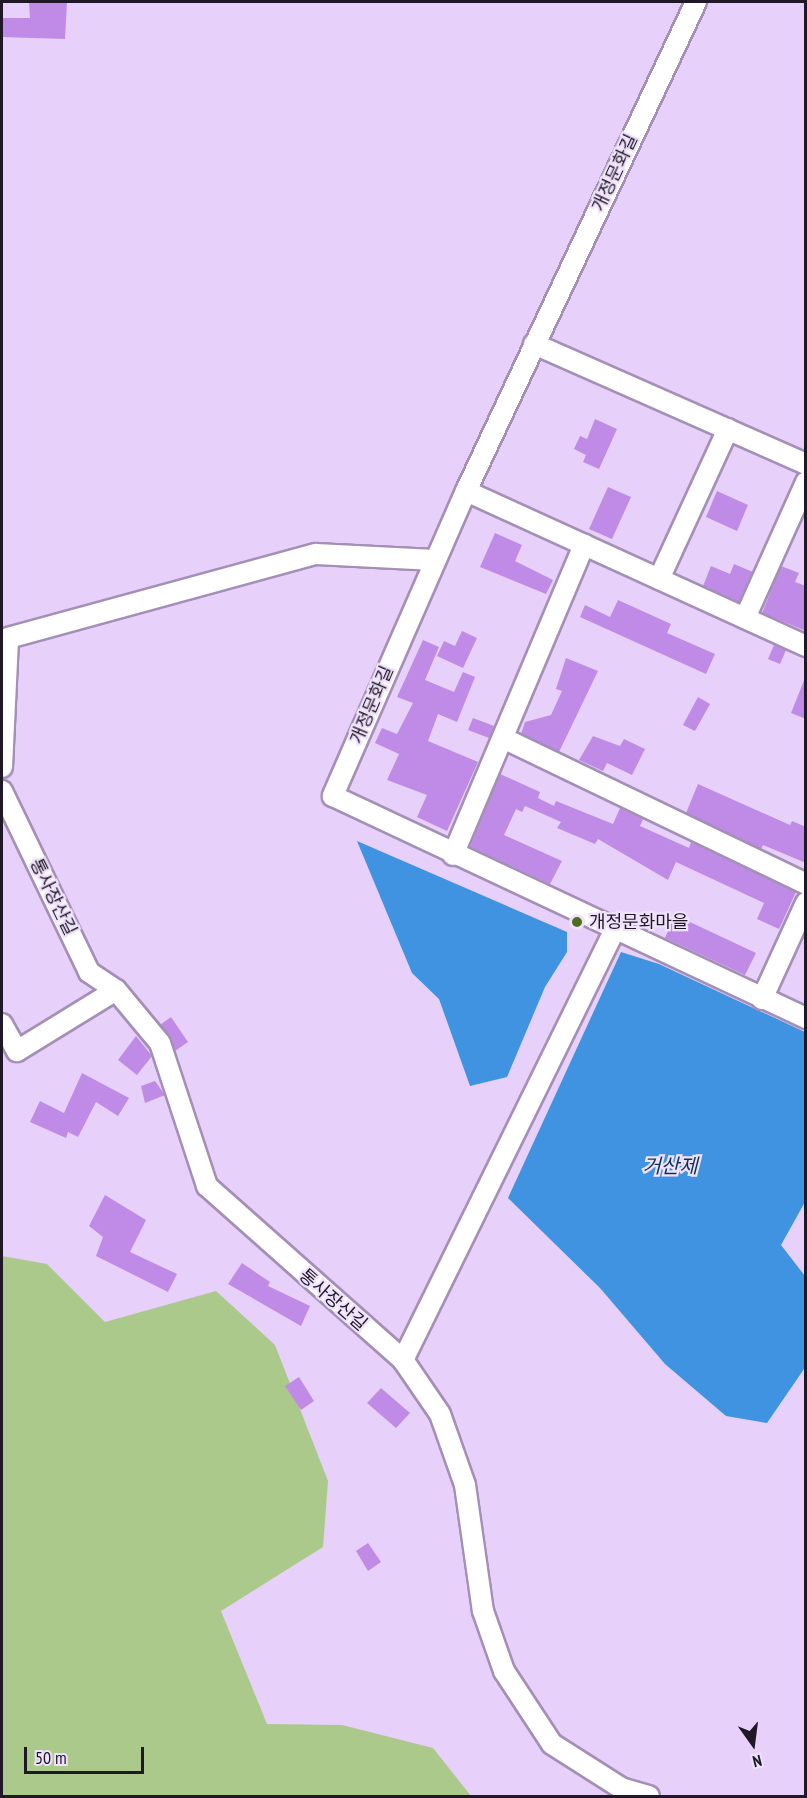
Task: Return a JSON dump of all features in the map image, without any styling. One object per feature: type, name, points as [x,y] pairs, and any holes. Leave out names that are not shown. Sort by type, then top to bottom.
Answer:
[{"type":"street","name":"개정문화길","points":[[696,2],[466,491],[333,796],[614,931],[806,1018]]},
{"type":"street","points":[[534,344],[806,464]]},
{"type":"street","points":[[659,579],[728,429]]},
{"type":"street","points":[[745,618],[806,482]]},
{"type":"street","points":[[466,491],[806,646]]},
{"type":"street","points":[[453,855],[506,739],[584,545]]},
{"type":"street","points":[[2,767],[8,638],[316,554],[435,560]]},
{"type":"street","points":[[506,739],[806,884]]},
{"type":"street","name":"통사장산길","points":[[2,791],[89,972],[116,990],[160,1043],[207,1186],[403,1360],[440,1414],[465,1485],[483,1611],[504,1671],[552,1744],[621,1788],[649,1797]]},
{"type":"street","points":[[762,999],[806,903]]},
{"type":"street","points":[[403,1360],[614,931]]},
{"type":"street","points":[[2,1024],[17,1051],[116,990]]},
{"type":"green space","points":[[2,1256],[47,1264],[105,1322],[216,1291],[275,1345],[328,1481],[323,1547],[221,1611],[267,1724],[342,1725],[433,1748],[471,1796],[2,1796]]},
{"type":"water","points":[[357,841],[567,932],[567,952],[545,987],[507,1077],[470,1086],[439,999],[412,973]]},
{"type":"water","name":"거산제","points":[[621,952],[659,964],[805,1032],[805,1202],[781,1245],[805,1276],[804,1369],[767,1423],[726,1416],[665,1364],[600,1288],[508,1198]]},
{"type":"building","points":[[29,2],[67,2],[65,39],[2,37],[2,18],[30,18]]},
{"type":"building","points":[[595,419],[617,429],[599,469],[583,462],[586,455],[574,449],[580,436],[587,439]]},
{"type":"building","points":[[608,487],[631,497],[612,539],[589,529]]},
{"type":"building","points":[[717,491],[748,505],[737,531],[706,517]]},
{"type":"building","points":[[495,533],[522,545],[515,561],[553,580],[546,594],[480,567]]},
{"type":"building","points":[[734,564],[753,572],[739,602],[703,586],[711,566],[730,574]]},
{"type":"building","points":[[781,566],[799,573],[795,582],[806,586],[806,631],[762,613]]},
{"type":"building","points":[[618,600],[671,624],[667,633],[715,654],[706,674],[580,617],[585,605],[610,617]]},
{"type":"building","points":[[462,631],[477,638],[463,668],[437,656],[444,641],[455,646]]},
{"type":"building","points":[[423,640],[439,647],[425,680],[454,692],[463,672],[475,677],[457,722],[438,714],[428,741],[478,762],[447,831],[417,817],[427,795],[387,780],[399,754],[375,743],[382,728],[397,734],[413,703],[397,697]]},
{"type":"building","points":[[774,645],[786,650],[780,664],[768,659]]},
{"type":"building","points":[[566,658],[598,671],[559,752],[521,734],[525,722],[551,715],[562,691],[556,689]]},
{"type":"building","points":[[806,678],[806,719],[791,713]]},
{"type":"building","points":[[698,697],[710,704],[695,731],[683,725]]},
{"type":"building","points":[[473,718],[494,726],[489,738],[468,730]]},
{"type":"building","points":[[593,736],[620,746],[624,739],[645,749],[632,775],[607,763],[603,771],[579,760]]},
{"type":"building","points":[[500,774],[540,792],[538,798],[554,806],[556,801],[613,824],[620,808],[643,819],[640,826],[689,848],[691,842],[796,892],[779,929],[757,919],[764,903],[676,862],[668,880],[598,839],[595,844],[557,828],[561,822],[525,806],[522,812],[516,809],[504,835],[562,861],[550,884],[470,847]]},
{"type":"building","points":[[698,784],[790,825],[792,821],[806,827],[806,863],[763,845],[761,849],[686,813]]},
{"type":"building","points":[[675,915],[756,953],[745,975],[665,938]]},
{"type":"building","points":[[171,1017],[188,1042],[175,1051],[160,1025]]},
{"type":"building","points":[[136,1036],[152,1056],[137,1075],[118,1060]]},
{"type":"building","points":[[82,1073],[129,1098],[118,1116],[96,1102],[78,1137],[68,1132],[66,1138],[30,1122],[40,1101],[64,1113]]},
{"type":"building","points":[[155,1081],[165,1095],[145,1103],[141,1086]]},
{"type":"building","points":[[105,1195],[146,1220],[130,1252],[177,1274],[168,1292],[96,1256],[103,1237],[89,1226]]},
{"type":"building","points":[[242,1263],[270,1282],[268,1286],[310,1306],[301,1326],[228,1284]]},
{"type":"building","points":[[299,1377],[314,1401],[301,1410],[285,1386]]},
{"type":"building","points":[[381,1388],[410,1413],[396,1428],[367,1403]]},
{"type":"building","points":[[368,1543],[381,1562],[368,1571],[356,1551]]},
{"type":"place","name":"개정문화마을","points":[[577,922]]}]
